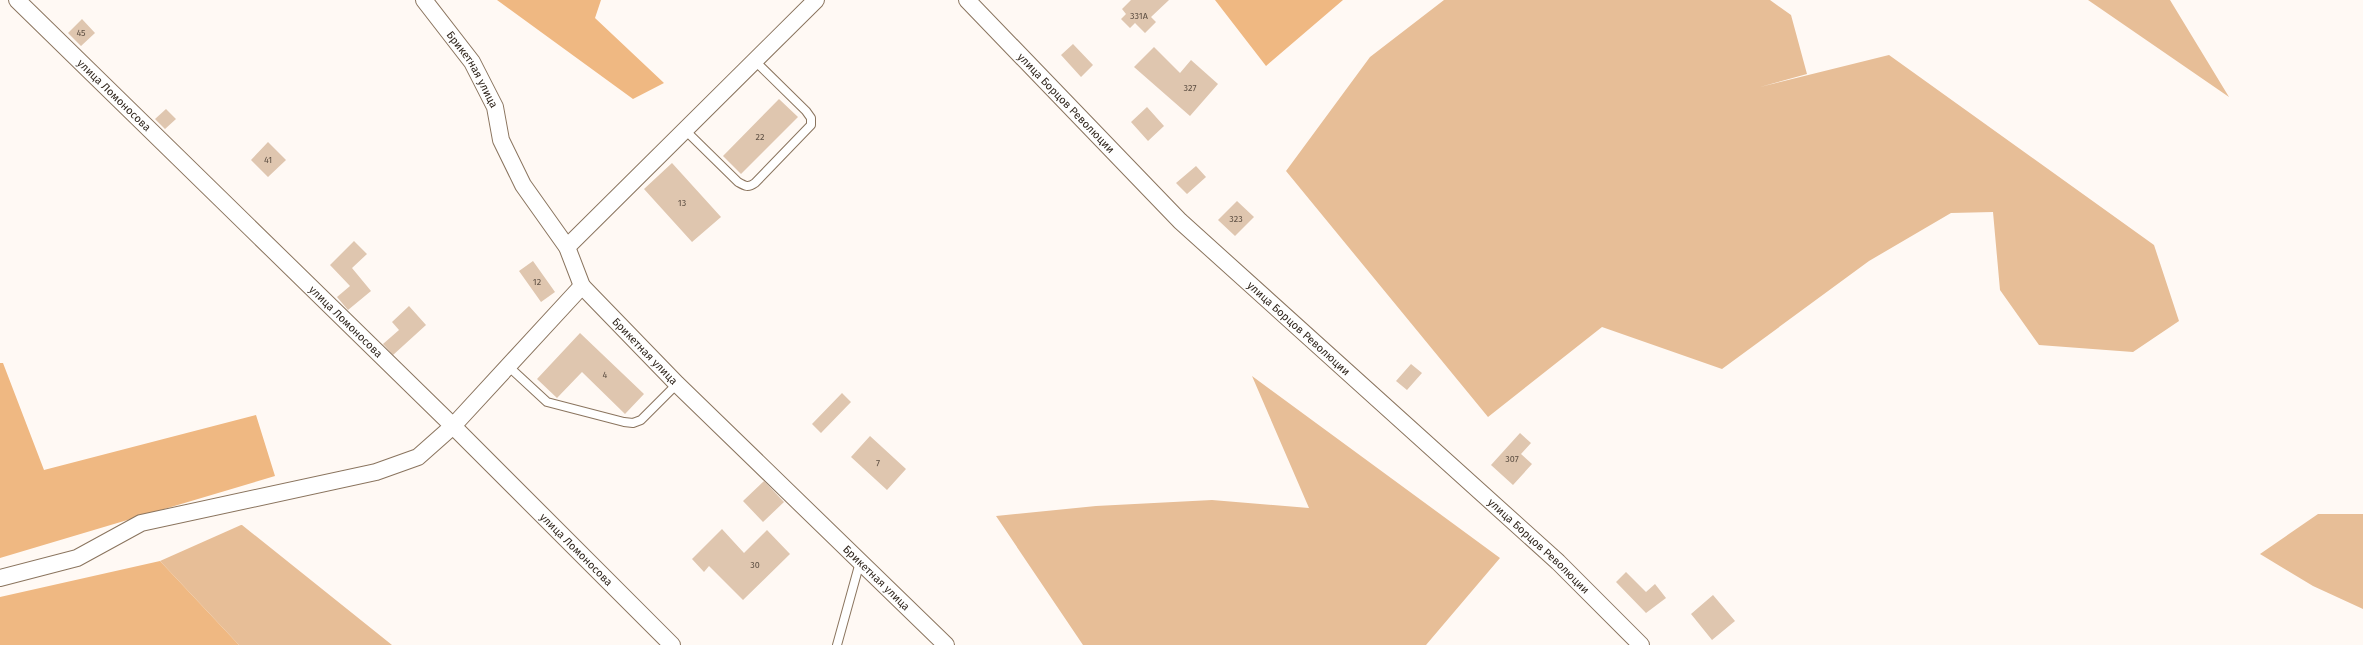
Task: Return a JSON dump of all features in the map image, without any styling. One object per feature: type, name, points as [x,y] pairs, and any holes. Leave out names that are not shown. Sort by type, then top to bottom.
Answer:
[{"type":"street","name":"улица Ломоносова","points":[[17,0],[452,426],[672,645]]},
{"type":"street","name":"Брикетная улица","points":[[424,0],[472,62],[495,107],[501,140],[523,185],[567,247],[582,286],[677,384],[946,645]]},
{"type":"street","points":[[567,247],[816,0]]},
{"type":"street","name":"улица Борцов Революции","points":[[967,0],[1180,220],[1558,562],[1641,645]]},
{"type":"street","points":[[0,578],[77,558],[141,523],[376,472],[418,457],[452,426],[582,286]]},
{"type":"lane","points":[[685,130],[738,182],[745,187],[750,187],[755,183],[811,124],[811,118],[806,111],[755,61]]},
{"type":"lane","points":[[508,366],[547,402],[632,423],[641,420],[677,384]]},
{"type":"lane","points":[[837,645],[860,562]]},
{"type":"shaded area","points":[[497,0],[601,0],[595,18],[664,83],[633,99]]},
{"type":"shaded area","points":[[1215,0],[1343,0],[1266,66]]},
{"type":"shaded area","points":[[1444,0],[1770,0],[1791,15],[1807,74],[1760,87],[1889,55],[2154,245],[2179,321],[2133,352],[2039,345],[2000,290],[1993,212],[1951,213],[1869,261],[1722,369],[1602,327],[1488,417],[1286,171],[1370,57]]},
{"type":"shaded area","points":[[2088,0],[2170,0],[2229,97]]},
{"type":"shaded area","points":[[0,363],[3,363],[44,470],[256,415],[275,476],[0,558]]},
{"type":"shaded area","points":[[1252,376],[1500,558],[1426,645],[1083,645],[996,516],[1096,506],[1212,500],[1309,508]]},
{"type":"shaded area","points":[[2318,514],[2363,514],[2363,609],[2313,586],[2260,554]]},
{"type":"shaded area","points":[[241,525],[392,645],[239,645],[160,561]]},
{"type":"shaded area","points":[[160,561],[239,645],[0,645],[0,597]]},
{"type":"building","points":[[1131,0],[1169,0],[1151,17],[1156,22],[1145,33],[1135,23],[1130,28],[1121,19],[1126,14],[1122,9]]},
{"type":"building","points":[[82,19],[95,33],[81,46],[68,33]]},
{"type":"building","points":[[1073,44],[1093,65],[1081,77],[1061,55]]},
{"type":"building","points":[[1154,47],[1180,73],[1191,60],[1218,84],[1190,116],[1134,67]]},
{"type":"building","points":[[779,99],[798,117],[741,174],[723,156]]},
{"type":"building","points":[[1147,107],[1164,126],[1148,141],[1131,122]]},
{"type":"building","points":[[166,109],[176,119],[165,129],[155,119]]},
{"type":"building","points":[[268,142],[286,160],[268,177],[251,160]]},
{"type":"building","points":[[672,163],[721,217],[692,242],[644,189]]},
{"type":"building","points":[[1196,166],[1206,177],[1187,194],[1176,183]]},
{"type":"building","points":[[1237,201],[1254,217],[1235,236],[1218,220]]},
{"type":"building","points":[[354,241],[367,254],[352,268],[371,291],[348,310],[337,297],[350,286],[330,265]]},
{"type":"building","points":[[533,261],[555,292],[541,302],[519,271]]},
{"type":"building","points":[[409,306],[426,325],[393,355],[383,344],[399,330],[392,322]]},
{"type":"building","points":[[580,333],[644,394],[625,414],[582,372],[557,398],[537,379]]},
{"type":"building","points":[[1411,364],[1422,373],[1407,390],[1396,381]]},
{"type":"building","points":[[842,393],[851,402],[821,433],[812,424]]},
{"type":"building","points":[[1520,433],[1531,443],[1521,454],[1532,464],[1513,485],[1491,465]]},
{"type":"building","points":[[870,436],[906,469],[887,490],[851,457]]},
{"type":"building","points":[[764,481],[784,502],[763,522],[743,501]]},
{"type":"building","points":[[722,529],[744,553],[767,530],[790,554],[743,600],[709,566],[704,572],[692,559]]},
{"type":"building","points":[[1626,572],[1646,592],[1655,584],[1666,598],[1646,613],[1616,582]]},
{"type":"building","points":[[1713,595],[1735,621],[1712,640],[1691,614]]}]
